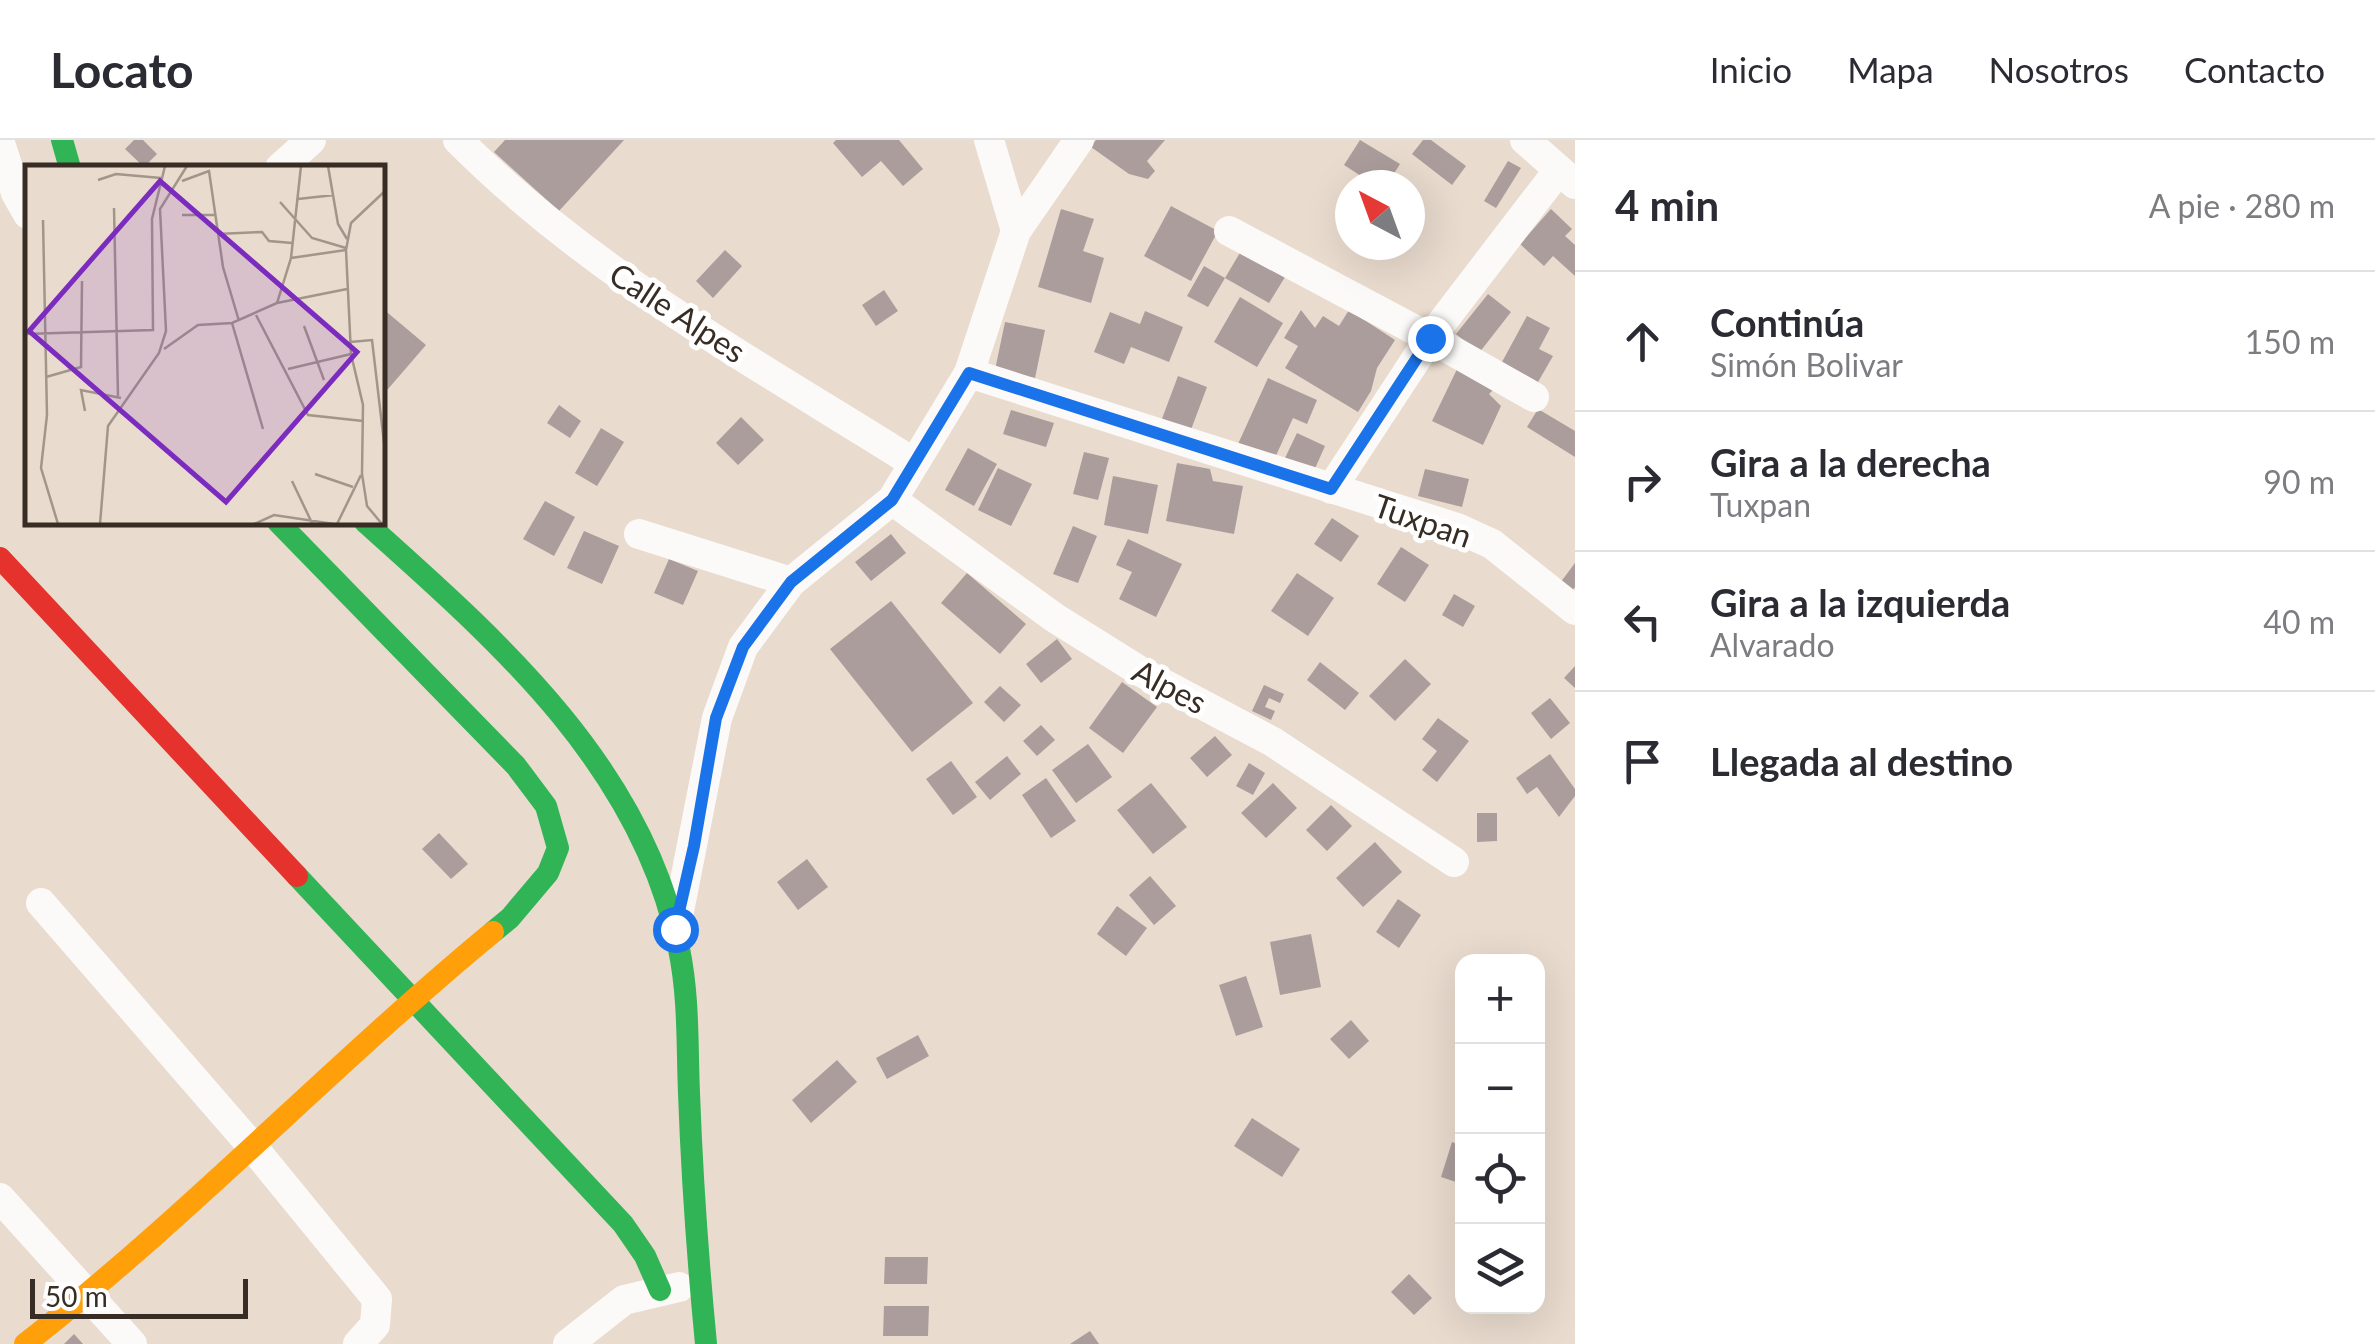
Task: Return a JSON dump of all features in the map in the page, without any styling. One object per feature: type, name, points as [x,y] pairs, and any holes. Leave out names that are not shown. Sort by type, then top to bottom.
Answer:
[{"type":"main road","points":[[62,140],[69,165]]},
{"type":"main road","points":[[25,1344],[88,1295],[411,1000],[510,918],[548,873],[558,848],[546,806],[516,766],[281,525]]},
{"type":"main road","points":[[368,525],[528,673],[576,728],[622,797],[649,851],[675,929],[686,1009],[706,1344]]},
{"type":"main road","points":[[0,558],[623,1224],[645,1256],[660,1290]]},
{"type":"street","points":[[283,165],[311,140]]},
{"type":"street","points":[[989,140],[1016,231]]},
{"type":"street","points":[[675,929],[716,718],[743,647],[791,582],[892,500],[969,373],[1016,231],[1079,140]]},
{"type":"street","points":[[1331,489],[1430,338],[1566,177],[1524,140]]},
{"type":"street","points":[[0,143],[25,209]]},
{"type":"street","name":"Calle Alpes","points":[[471,144],[627,282],[914,463]]},
{"type":"street","points":[[1229,231],[1534,397]]},
{"type":"street","name":"Tuxpan","points":[[969,373],[1457,528],[1492,544],[1574,610]]},
{"type":"street","name":"Alpes","points":[[892,500],[1055,618],[1143,673],[1274,742],[1454,862]]},
{"type":"street","points":[[639,534],[791,582]]},
{"type":"street","points":[[41,903],[251,1145],[377,1299],[375,1325],[358,1344]]},
{"type":"street","points":[[0,1198],[132,1344]]},
{"type":"street","points":[[568,1344],[624,1300],[700,1283]]},
{"type":"building","points":[[134,140],[143,140],[157,154],[142,165],[125,149]]},
{"type":"building","points":[[505,140],[624,140],[559,211],[494,152]]},
{"type":"building","points":[[899,140],[923,169],[903,186],[881,161],[862,177],[833,143]]},
{"type":"building","points":[[1096,140],[1165,140],[1147,161],[1155,171],[1148,179],[1129,174],[1091,147]]},
{"type":"building","points":[[1360,140],[1400,164],[1396,170],[1352,170],[1344,165]]},
{"type":"building","points":[[1423,140],[1431,140],[1466,166],[1452,185],[1412,154]]},
{"type":"building","points":[[1508,161],[1521,168],[1496,208],[1484,201]]},
{"type":"building","points":[[1171,206],[1218,231],[1191,281],[1144,256]]},
{"type":"building","points":[[1061,209],[1094,219],[1083,251],[1104,258],[1091,303],[1038,287]]},
{"type":"building","points":[[1551,209],[1572,229],[1565,236],[1575,245],[1575,276],[1553,256],[1544,266],[1520,244]]},
{"type":"building","points":[[725,250],[742,266],[713,298],[696,281]]},
{"type":"building","points":[[1241,251],[1285,277],[1269,303],[1225,278]]},
{"type":"building","points":[[1204,266],[1225,278],[1208,307],[1187,296]]},
{"type":"building","points":[[884,290],[898,311],[876,326],[862,305]]},
{"type":"building","points":[[1488,294],[1511,312],[1479,353],[1456,334]]},
{"type":"building","points":[[1240,297],[1283,323],[1257,367],[1214,342]]},
{"type":"building","points":[[1301,310],[1315,328],[1323,316],[1339,326],[1349,310],[1395,340],[1377,368],[1371,391],[1358,412],[1285,368],[1298,346],[1284,338]]},
{"type":"building","points":[[385,311],[426,345],[385,393]]},
{"type":"building","points":[[1145,311],[1183,327],[1169,362],[1131,347],[1124,364],[1094,352],[1110,312],[1140,324]]},
{"type":"building","points":[[1527,316],[1550,328],[1539,349],[1553,356],[1538,382],[1502,362]]},
{"type":"building","points":[[1005,322],[1045,330],[1035,378],[995,370]]},
{"type":"building","points":[[1460,363],[1501,382],[1489,394],[1501,406],[1483,445],[1432,421]]},
{"type":"building","points":[[1178,376],[1207,387],[1189,435],[1160,424]]},
{"type":"building","points":[[1268,378],[1317,400],[1307,424],[1293,418],[1274,460],[1238,444]]},
{"type":"building","points":[[559,405],[581,421],[570,438],[547,423]]},
{"type":"building","points":[[1538,409],[1575,431],[1575,457],[1527,427]]},
{"type":"building","points":[[1011,410],[1054,423],[1046,447],[1003,434]]},
{"type":"building","points":[[741,417],[764,440],[738,465],[716,443]]},
{"type":"building","points":[[601,428],[624,442],[597,486],[575,473]]},
{"type":"building","points":[[1297,433],[1325,446],[1313,473],[1284,460]]},
{"type":"building","points":[[968,448],[997,464],[974,506],[945,490]]},
{"type":"building","points":[[1084,452],[1109,458],[1098,500],[1073,494]]},
{"type":"building","points":[[1177,463],[1210,469],[1213,481],[1243,486],[1234,534],[1166,521]]},
{"type":"building","points":[[998,468],[1032,484],[1011,526],[978,510]]},
{"type":"building","points":[[1425,469],[1469,479],[1462,507],[1418,496]]},
{"type":"building","points":[[1113,476],[1158,485],[1148,534],[1104,525]]},
{"type":"building","points":[[545,501],[575,517],[554,556],[523,539]]},
{"type":"building","points":[[1332,518],[1359,536],[1341,562],[1314,544]]},
{"type":"building","points":[[1073,526],[1097,536],[1078,583],[1053,574]]},
{"type":"building","points":[[584,531],[619,546],[602,584],[567,568]]},
{"type":"building","points":[[891,534],[906,553],[871,581],[855,562]]},
{"type":"building","points":[[1128,539],[1182,564],[1156,617],[1119,599],[1132,572],[1116,565]]},
{"type":"building","points":[[1401,547],[1429,565],[1405,602],[1377,584]]},
{"type":"building","points":[[669,559],[698,571],[683,605],[654,593]]},
{"type":"building","points":[[1575,563],[1575,587],[1571,592],[1560,583]]},
{"type":"building","points":[[967,573],[1026,624],[1000,654],[941,603]]},
{"type":"building","points":[[1297,573],[1334,598],[1308,636],[1271,611]]},
{"type":"building","points":[[1454,594],[1475,606],[1463,627],[1442,615]]},
{"type":"building","points":[[891,601],[973,703],[912,752],[830,649]]},
{"type":"building","points":[[1057,639],[1072,659],[1041,683],[1026,664]]},
{"type":"building","points":[[1405,659],[1431,684],[1395,721],[1369,696]]},
{"type":"building","points":[[1320,662],[1359,693],[1345,710],[1307,680]]},
{"type":"building","points":[[1575,666],[1575,688],[1564,678]]},
{"type":"building","points":[[1122,682],[1157,707],[1123,753],[1089,728]]},
{"type":"building","points":[[1264,685],[1284,694],[1280,703],[1269,698],[1265,707],[1275,711],[1271,720],[1252,711]]},
{"type":"building","points":[[1000,686],[1021,705],[1004,722],[984,702]]},
{"type":"building","points":[[1550,698],[1570,723],[1551,739],[1531,713]]},
{"type":"building","points":[[1438,718],[1469,741],[1437,782],[1422,770],[1437,751],[1422,739]]},
{"type":"building","points":[[1041,725],[1055,740],[1037,756],[1023,741]]},
{"type":"building","points":[[1215,736],[1232,755],[1207,777],[1190,758]]},
{"type":"building","points":[[1088,744],[1112,777],[1076,803],[1052,770]]},
{"type":"building","points":[[1550,754],[1575,789],[1575,796],[1559,817],[1537,787],[1527,794],[1516,778]]},
{"type":"building","points":[[1007,756],[1021,774],[990,800],[975,782]]},
{"type":"building","points":[[951,761],[977,797],[953,815],[926,779]]},
{"type":"building","points":[[1249,763],[1265,773],[1253,795],[1236,786]]},
{"type":"building","points":[[1046,778],[1076,821],[1051,838],[1022,795]]},
{"type":"building","points":[[1151,783],[1187,827],[1153,854],[1117,810]]},
{"type":"building","points":[[1273,783],[1297,808],[1266,838],[1241,813]]},
{"type":"building","points":[[1331,805],[1352,826],[1327,851],[1306,830]]},
{"type":"building","points":[[1477,813],[1497,813],[1497,841],[1477,842]]},
{"type":"building","points":[[439,833],[468,864],[451,879],[422,849]]},
{"type":"building","points":[[1375,842],[1402,872],[1363,907],[1336,878]]},
{"type":"building","points":[[807,859],[828,887],[798,910],[777,882]]},
{"type":"building","points":[[1150,876],[1176,906],[1154,925],[1129,895]]},
{"type":"building","points":[[1398,899],[1421,915],[1399,948],[1376,932]]},
{"type":"building","points":[[1117,906],[1147,928],[1126,956],[1097,934]]},
{"type":"building","points":[[1311,934],[1321,987],[1280,995],[1270,942]]},
{"type":"building","points":[[1246,976],[1263,1027],[1236,1036],[1219,985]]},
{"type":"building","points":[[1351,1020],[1369,1041],[1349,1059],[1330,1039]]},
{"type":"building","points":[[918,1035],[929,1056],[887,1079],[876,1058]]},
{"type":"building","points":[[837,1060],[857,1082],[811,1123],[792,1100]]},
{"type":"building","points":[[1252,1118],[1300,1149],[1282,1177],[1234,1146]]},
{"type":"building","points":[[1452,1142],[1455,1182],[1441,1177]]},
{"type":"building","points":[[885,1257],[928,1257],[927,1284],[884,1284]]},
{"type":"building","points":[[1409,1274],[1432,1298],[1414,1315],[1391,1292]]},
{"type":"building","points":[[884,1306],[929,1306],[928,1336],[883,1336]]},
{"type":"building","points":[[1090,1331],[1099,1344],[1070,1344]]},
{"type":"building","points":[[74,1334],[83,1344],[64,1344]]},
{"type":"traffic: fast","points":[[62,140],[69,165]]},
{"type":"traffic: fast","points":[[281,525],[516,766],[546,806],[558,848],[548,873],[493,932]]},
{"type":"traffic: fast","points":[[368,525],[465,613],[558,712],[599,765],[633,822],[661,883],[679,949],[684,985],[706,1344]]},
{"type":"traffic: fast","points":[[297,876],[623,1224],[645,1256],[660,1290]]},
{"type":"traffic: slow","points":[[25,1344],[145,1244],[493,932]]},
{"type":"traffic: jam","points":[[0,558],[297,876]]},
{"type":"route","points":[[675,929],[716,718],[743,647],[791,582],[892,500],[969,373],[1331,489],[1430,338]]}]
